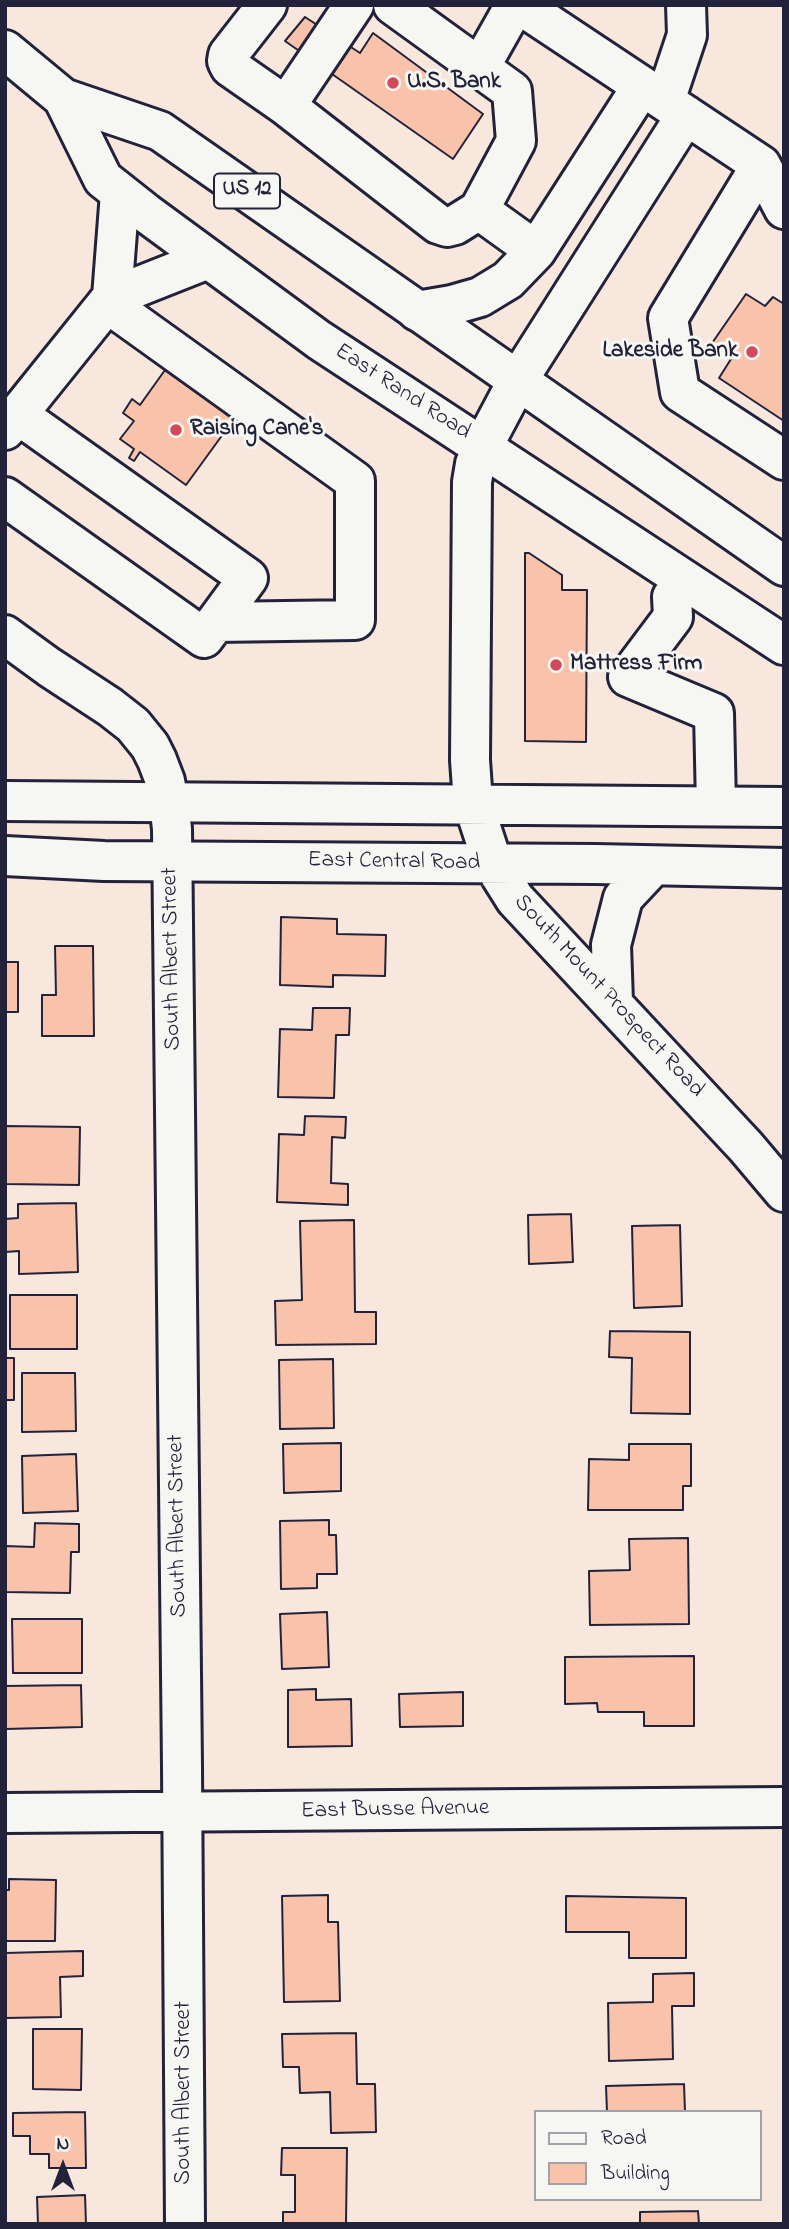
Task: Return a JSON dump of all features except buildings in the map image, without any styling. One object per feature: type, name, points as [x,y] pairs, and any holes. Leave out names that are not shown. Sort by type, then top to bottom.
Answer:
[{"type":"main road","points":[[267,5],[228,55],[230,66],[439,225],[455,225],[479,210],[516,141],[512,91],[393,5]]},
{"type":"main road","points":[[286,106],[354,5]]},
{"type":"main road","points":[[480,67],[515,5]]},
{"type":"main road","points":[[520,5],[761,164],[784,209]]},
{"type":"main road","points":[[417,311],[480,297],[508,280],[537,251],[664,101],[687,35],[686,5]]},
{"type":"main road","name":"East Rand Road","points":[[5,50],[63,98],[160,131],[784,566]]},
{"type":"main road","name":"East Rand Road","points":[[63,98],[103,179],[120,193],[319,340],[784,645]]},
{"type":"main road","name":"South Mount Prospect Road","points":[[664,101],[475,464],[472,482],[470,761],[474,803],[493,864],[515,899],[747,1147],[784,1192]]},
{"type":"main road","points":[[761,164],[668,318],[680,392],[784,460]]},
{"type":"main road","points":[[110,300],[120,193]]},
{"type":"main road","points":[[479,210],[537,251]]},
{"type":"main road","points":[[5,497],[204,638],[248,578],[11,422],[110,300],[208,259]]},
{"type":"main road","points":[[110,300],[355,481],[355,620],[216,622]]},
{"type":"main road","points":[[672,597],[673,617],[628,677],[714,713],[716,806]]},
{"type":"main road","name":"South Albert Street","points":[[5,635],[133,725],[150,746],[165,781],[171,831],[183,1813],[185,2224]]},
{"type":"main road","name":"East Central Road","points":[[5,801],[171,831],[493,864],[784,868]]},
{"type":"main road","name":"East Central Road","points":[[5,856],[171,831],[474,803],[784,807]]},
{"type":"main road","points":[[613,1002],[611,945],[623,898],[653,866]]},
{"type":"main road","name":"East Busse Avenue","points":[[5,1813],[784,1807]]},
{"type":"place","name":"U.S. Bank","points":[[393,83]]},
{"type":"place","name":"Lakeside Bank","points":[[752,352]]},
{"type":"place","name":"Raising Cane's","points":[[176,430]]},
{"type":"place","name":"Mattress Firm","points":[[556,665]]}]
